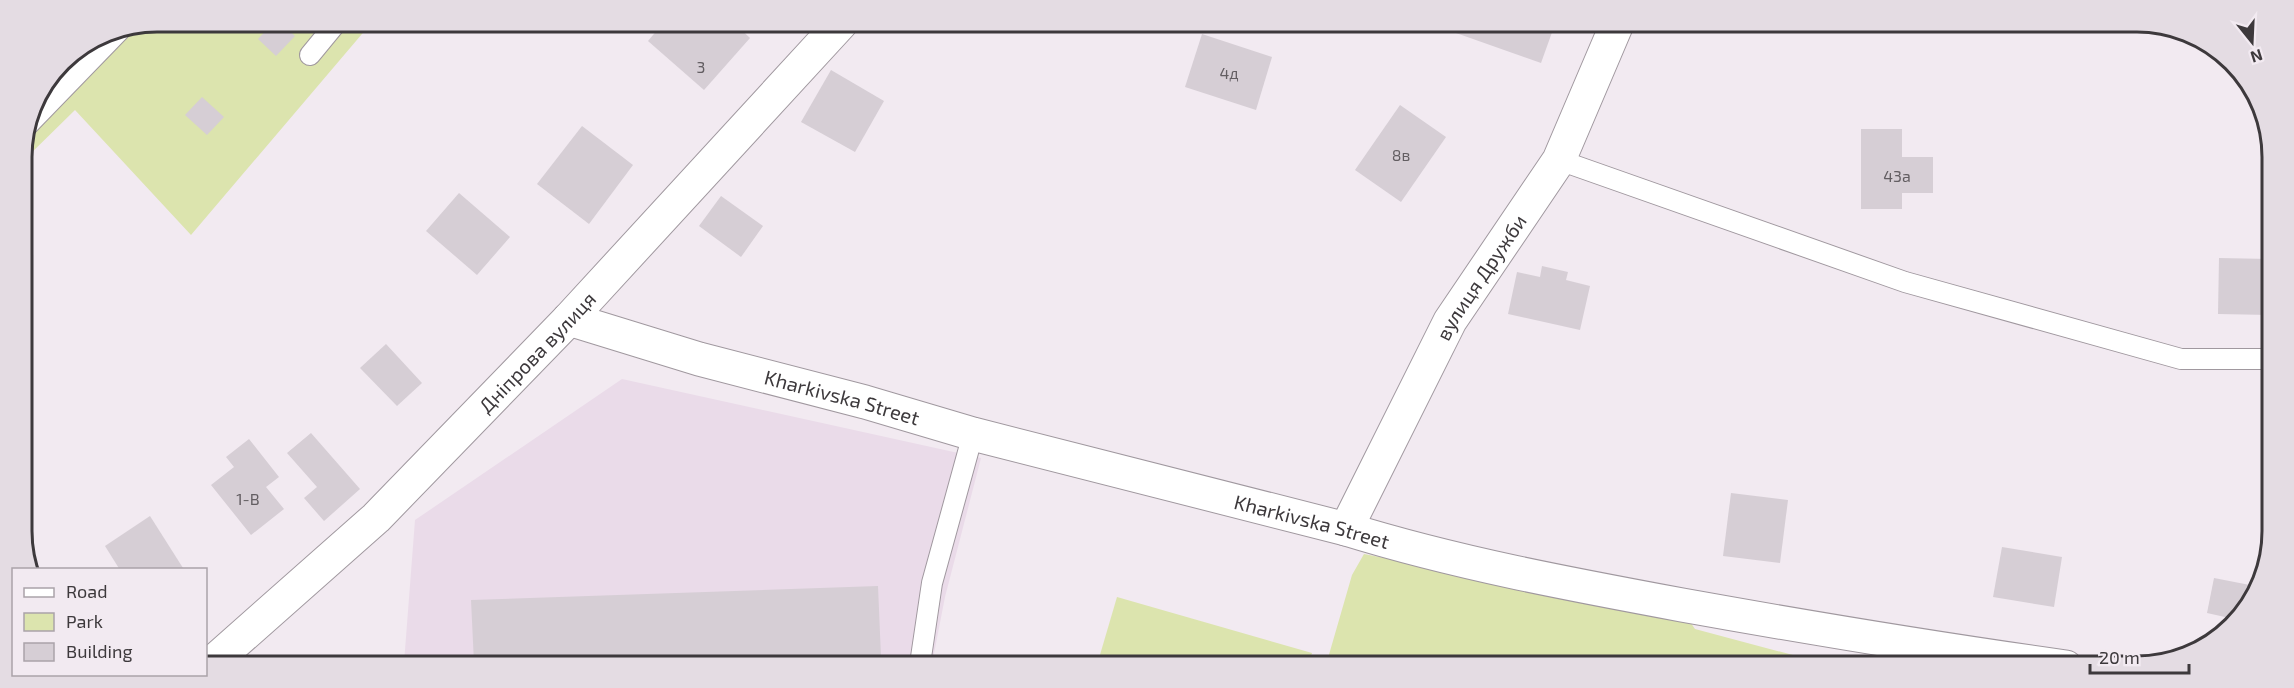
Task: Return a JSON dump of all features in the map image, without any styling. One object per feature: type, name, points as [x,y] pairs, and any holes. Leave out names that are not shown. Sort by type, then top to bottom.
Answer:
[{"type":"street","name":"Дніпрова вулиця","points":[[219,657],[376,518],[569,319],[832,32]]},
{"type":"street","name":"вулиця Дружби","points":[[1346,529],[1450,321],[1558,160],[1614,32]]},
{"type":"street","name":"Kharkivska Street","points":[[569,319],[699,359],[865,402],[973,434],[1346,529],[1402,546],[1579,586],[1893,643],[1987,656]]},
{"type":"lane","points":[[310,55],[329,32]]},
{"type":"lane","points":[[40,113],[110,41]]},
{"type":"lane","points":[[1558,160],[1905,282],[2181,359],[2262,359]]},
{"type":"lane","points":[[921,657],[932,583],[973,434]]},
{"type":"shaded area","points":[[622,379],[981,458],[945,597],[933,657],[404,657],[415,520]]},
{"type":"green space","points":[[156,32],[364,32],[191,235],[75,110],[32,152],[36,124],[53,87],[80,57],[116,38]]},
{"type":"green space","points":[[1364,554],[1686,616],[1695,629],[1797,656],[1328,656],[1352,575]]},
{"type":"green space","points":[[1117,597],[1312,653],[1311,656],[1099,657]]},
{"type":"building","points":[[265,32],[291,32],[295,36],[276,56],[258,39]]},
{"type":"building","points":[[656,32],[744,32],[750,38],[704,90],[648,41]]},
{"type":"building","points":[[1456,32],[1552,32],[1541,63]]},
{"type":"building","points":[[1202,34],[1272,57],[1256,110],[1185,87]]},
{"type":"building","points":[[831,70],[884,101],[855,152],[801,122]]},
{"type":"building","points":[[202,97],[224,117],[207,135],[185,115]]},
{"type":"building","points":[[1400,105],[1446,137],[1401,202],[1355,170]]},
{"type":"building","points":[[582,126],[633,165],[589,224],[537,184]]},
{"type":"building","points":[[1861,129],[1902,129],[1902,157],[1933,157],[1933,193],[1902,193],[1902,209],[1861,209]]},
{"type":"building","points":[[459,193],[510,237],[477,275],[426,231]]},
{"type":"building","points":[[721,196],[763,226],[741,257],[699,226]]},
{"type":"building","points":[[2219,258],[2262,259],[2262,315],[2218,314]]},
{"type":"building","points":[[1542,266],[1568,272],[1566,280],[1590,286],[1580,330],[1508,314],[1517,272],[1540,277]]},
{"type":"building","points":[[386,344],[422,383],[397,406],[360,368]]},
{"type":"building","points":[[311,433],[360,489],[324,521],[304,498],[317,487],[287,453]]},
{"type":"building","points":[[249,439],[279,477],[266,487],[284,509],[251,535],[211,485],[234,467],[226,457]]},
{"type":"building","points":[[1731,493],[1788,500],[1780,563],[1723,556]]},
{"type":"building","points":[[150,516],[183,568],[119,568],[105,546]]},
{"type":"building","points":[[2002,547],[2062,557],[2054,607],[1993,597]]},
{"type":"building","points":[[2214,578],[2250,585],[2227,618],[2207,613]]},
{"type":"building","points":[[878,586],[881,657],[474,657],[471,600]]}]
